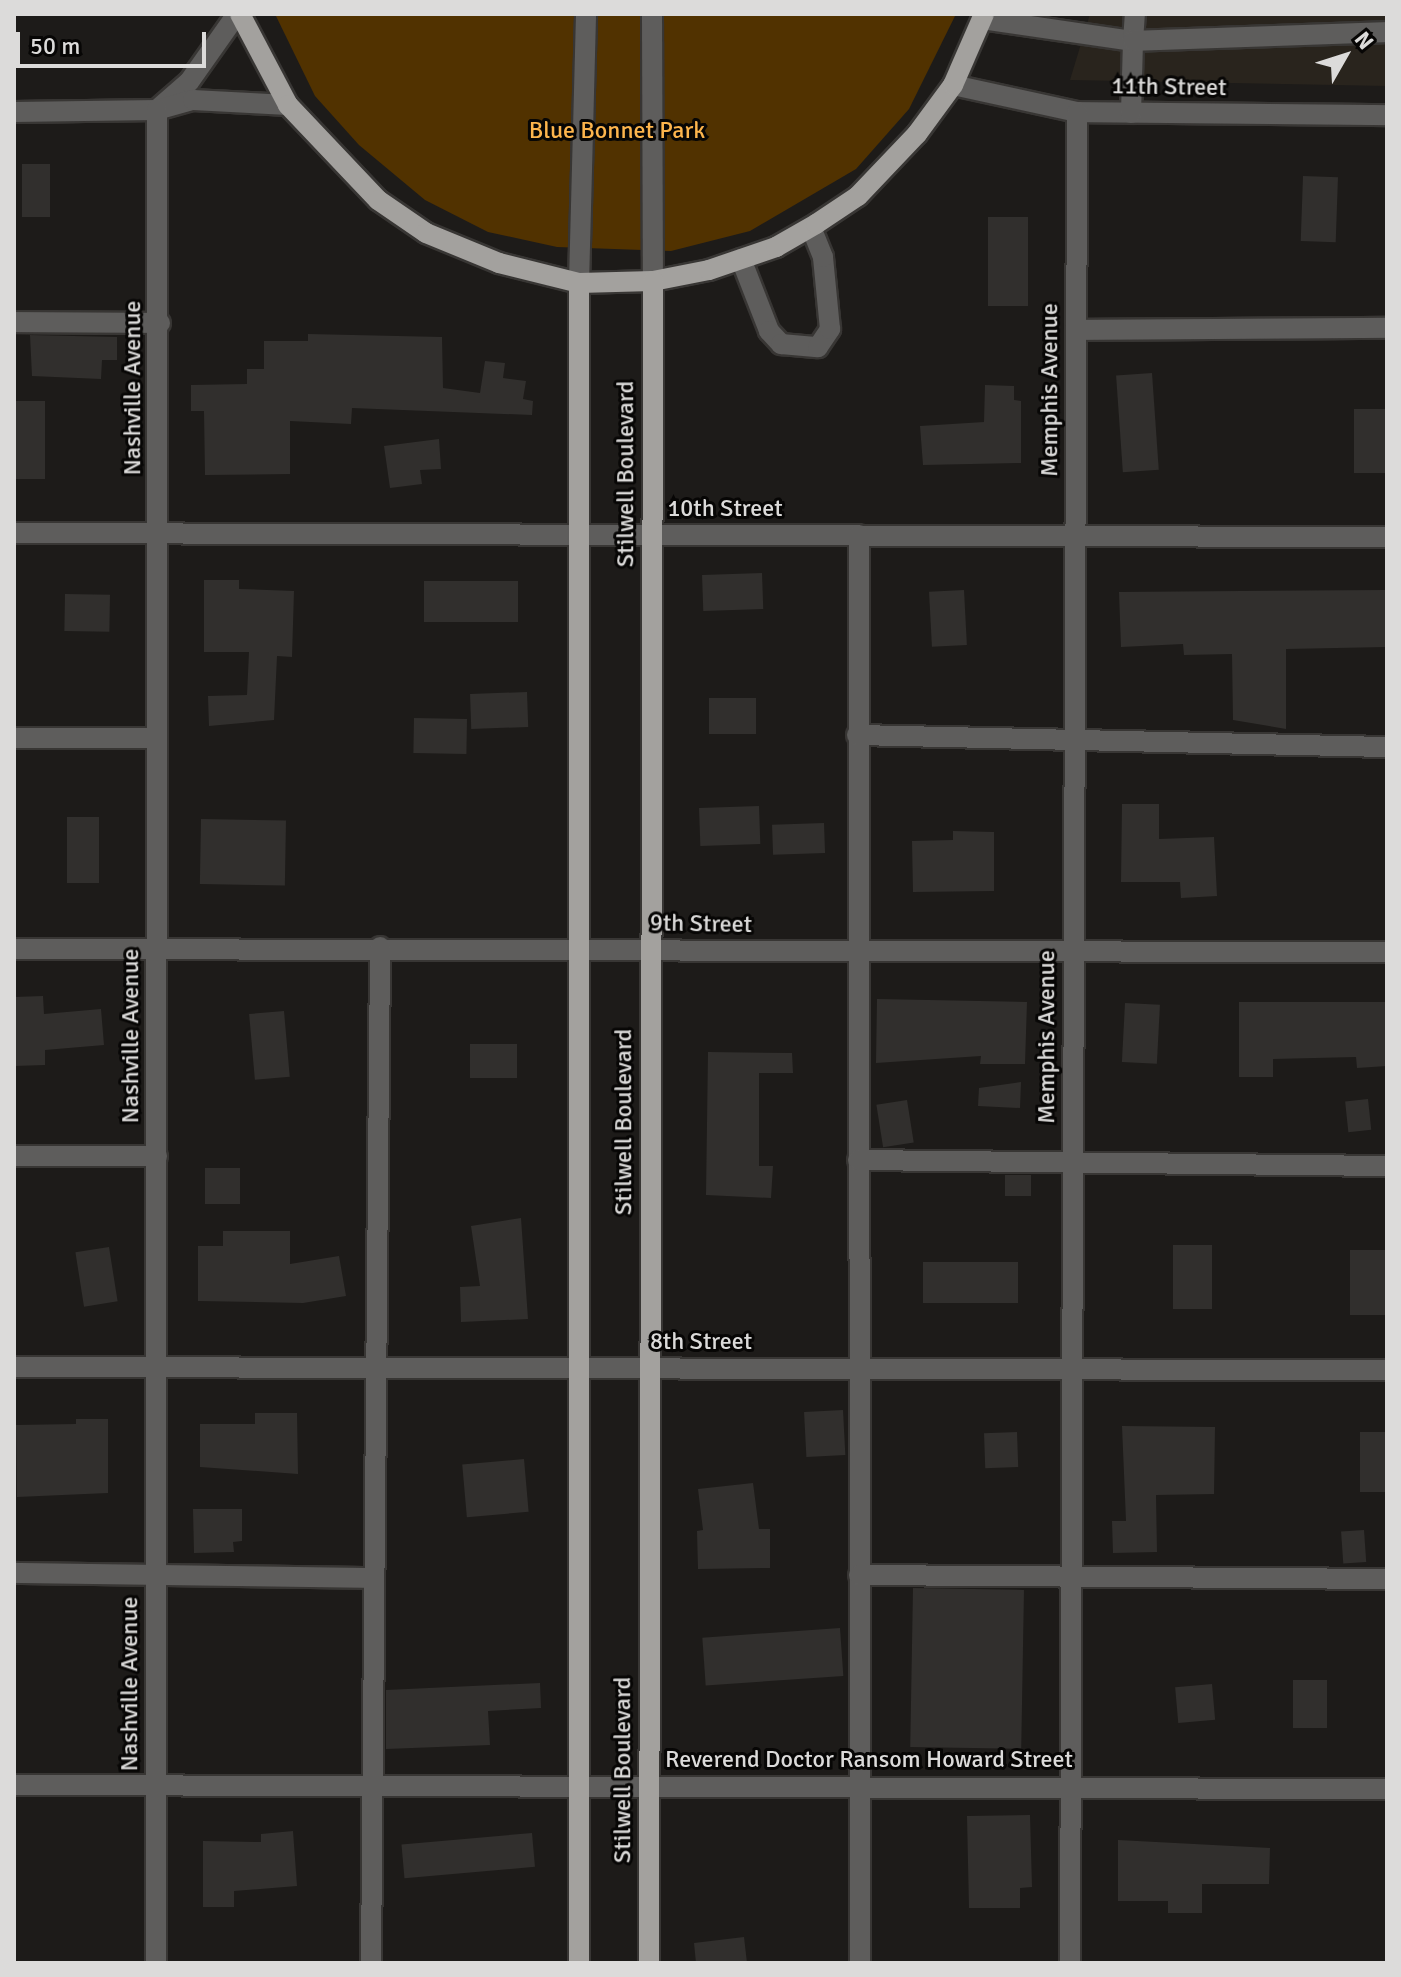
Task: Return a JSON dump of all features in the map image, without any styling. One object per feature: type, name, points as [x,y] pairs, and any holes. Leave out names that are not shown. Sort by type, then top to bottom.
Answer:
[{"type":"main road","points":[[238,14],[288,105],[368,191],[426,233],[499,263],[579,283],[653,281],[741,259],[811,227],[890,165],[953,85],[983,17]]},
{"type":"main road","name":"Stilwell Boulevard","points":[[649,1963],[653,281]]},
{"type":"main road","name":"Stilwell Boulevard","points":[[579,283],[582,535],[579,1963]]},
{"type":"street","points":[[157,110],[189,82],[238,14]]},
{"type":"street","points":[[579,283],[586,14]]},
{"type":"street","points":[[652,14],[653,281]]},
{"type":"street","points":[[1131,113],[1135,14]]},
{"type":"street","points":[[983,17],[1133,41],[1387,32]]},
{"type":"street","name":"11th Street","points":[[953,85],[1077,112],[1387,115]]},
{"type":"street","points":[[14,112],[157,110],[193,100],[288,105]]},
{"type":"street","name":"Nashville Avenue","points":[[156,1963],[160,323],[157,110]]},
{"type":"street","name":"Memphis Avenue","points":[[1070,1963],[1077,112]]},
{"type":"street","points":[[741,259],[769,331],[781,344],[818,347],[830,329],[823,257],[811,227]]},
{"type":"street","points":[[14,322],[160,323]]},
{"type":"street","points":[[1076,330],[1387,328]]},
{"type":"street","name":"10th Street","points":[[14,533],[1387,537]]},
{"type":"street","points":[[859,535],[860,1963]]},
{"type":"street","points":[[857,735],[1387,747]]},
{"type":"street","points":[[14,738],[157,738]]},
{"type":"street","points":[[371,1963],[371,1578],[380,947]]},
{"type":"street","name":"9th Street","points":[[14,949],[380,947],[858,952],[1387,952]]},
{"type":"street","points":[[14,1156],[157,1156]]},
{"type":"street","points":[[858,1160],[1072,1165],[1387,1166]]},
{"type":"street","name":"8th Street","points":[[14,1367],[1387,1370]]},
{"type":"street","points":[[14,1573],[371,1578]]},
{"type":"street","points":[[859,1575],[1387,1579]]},
{"type":"street","name":"Reverend Doctor Ransom Howard Street","points":[[14,1785],[860,1785],[1387,1789]]},
{"type":"shaded area","points":[[1090,14],[1387,14],[1387,86],[1070,80]]},
{"type":"green space","name":"Blue Bonnet Park","points":[[275,14],[956,14],[909,109],[856,169],[750,231],[671,251],[557,247],[488,232],[425,200],[359,145],[315,96]]},
{"type":"building","points":[[22,164],[50,164],[50,217],[22,217]]},
{"type":"building","points":[[1303,176],[1338,177],[1336,242],[1301,241]]},
{"type":"building","points":[[988,217],[1028,217],[1028,306],[988,306]]},
{"type":"building","points":[[308,334],[442,337],[443,388],[480,393],[485,361],[505,363],[503,378],[526,381],[523,399],[533,401],[532,415],[352,408],[351,424],[290,421],[290,474],[205,475],[204,411],[191,411],[191,385],[247,384],[247,369],[264,369],[264,341],[308,341]]},
{"type":"building","points":[[30,335],[117,337],[117,360],[102,360],[101,379],[32,376]]},
{"type":"building","points":[[1152,373],[1159,470],[1123,472],[1116,376]]},
{"type":"building","points":[[985,385],[1014,386],[1014,400],[1021,401],[1021,463],[923,465],[920,426],[984,422]]},
{"type":"building","points":[[14,401],[45,401],[45,479],[14,479]]},
{"type":"building","points":[[1354,409],[1386,409],[1386,473],[1354,473]]},
{"type":"building","points":[[439,439],[441,469],[420,470],[422,484],[390,488],[384,446]]},
{"type":"building","points":[[762,573],[763,609],[703,611],[702,575]]},
{"type":"building","points":[[204,580],[239,580],[239,589],[294,591],[292,657],[277,656],[274,720],[209,726],[208,696],[247,695],[249,652],[204,652]]},
{"type":"building","points":[[424,581],[518,581],[518,622],[424,622]]},
{"type":"building","points":[[964,590],[967,645],[932,647],[929,592]]},
{"type":"building","points":[[1385,590],[1386,647],[1286,649],[1286,729],[1233,720],[1232,654],[1184,655],[1183,644],[1121,647],[1119,592]]},
{"type":"building","points":[[65,594],[110,595],[109,632],[64,631]]},
{"type":"building","points":[[527,692],[528,727],[471,729],[470,694]]},
{"type":"building","points":[[709,698],[756,698],[756,734],[709,734]]},
{"type":"building","points":[[414,718],[467,719],[466,754],[413,753]]},
{"type":"building","points":[[1122,804],[1159,804],[1159,839],[1214,837],[1217,896],[1181,898],[1180,882],[1121,882]]},
{"type":"building","points":[[759,806],[760,844],[700,846],[699,808]]},
{"type":"building","points":[[67,817],[99,817],[99,883],[67,883]]},
{"type":"building","points":[[201,819],[286,820],[285,885],[200,884]]},
{"type":"building","points":[[824,823],[825,853],[773,855],[772,825]]},
{"type":"building","points":[[953,831],[994,832],[994,891],[913,892],[912,841],[953,840]]},
{"type":"building","points":[[43,996],[44,1014],[101,1009],[104,1045],[45,1050],[45,1065],[14,1066],[14,997]]},
{"type":"building","points":[[877,999],[1027,1002],[1025,1064],[980,1064],[981,1056],[876,1063]]},
{"type":"building","points":[[1239,1002],[1387,1002],[1387,1066],[1357,1068],[1356,1057],[1273,1059],[1273,1077],[1239,1077]]},
{"type":"building","points":[[1125,1003],[1160,1005],[1157,1064],[1122,1062]]},
{"type":"building","points":[[284,1011],[290,1077],[255,1080],[249,1014]]},
{"type":"building","points":[[470,1044],[517,1044],[517,1078],[470,1078]]},
{"type":"building","points":[[708,1052],[792,1053],[793,1073],[759,1073],[759,1166],[773,1166],[771,1198],[706,1195]]},
{"type":"building","points":[[1021,1082],[1020,1108],[978,1106],[979,1088]]},
{"type":"building","points":[[1368,1099],[1371,1130],[1348,1132],[1345,1101]]},
{"type":"building","points":[[907,1100],[914,1142],[883,1147],[876,1105]]},
{"type":"building","points":[[205,1168],[240,1168],[240,1204],[205,1204]]},
{"type":"building","points":[[1005,1175],[1031,1175],[1031,1196],[1005,1196]]},
{"type":"building","points":[[521,1218],[528,1319],[461,1322],[460,1287],[480,1286],[471,1226]]},
{"type":"building","points":[[223,1231],[290,1231],[290,1264],[339,1256],[346,1296],[303,1303],[198,1301],[198,1246],[223,1246]]},
{"type":"building","points":[[1173,1245],[1212,1245],[1212,1309],[1173,1309]]},
{"type":"building","points":[[109,1247],[118,1301],[84,1307],[75,1252]]},
{"type":"building","points":[[1350,1250],[1387,1250],[1387,1315],[1350,1315]]},
{"type":"building","points":[[923,1262],[1018,1262],[1018,1303],[923,1303]]},
{"type":"building","points":[[843,1410],[845,1455],[806,1457],[804,1412]]},
{"type":"building","points":[[255,1413],[297,1413],[298,1474],[200,1467],[200,1424],[255,1424]]},
{"type":"building","points":[[76,1419],[108,1419],[108,1493],[17,1497],[16,1425],[76,1424]]},
{"type":"building","points":[[1122,1426],[1215,1427],[1214,1494],[1156,1495],[1157,1552],[1113,1553],[1112,1521],[1126,1521]]},
{"type":"building","points":[[1017,1432],[1018,1467],[985,1468],[984,1433]]},
{"type":"building","points":[[1360,1432],[1387,1432],[1387,1492],[1360,1492]]},
{"type":"building","points":[[524,1459],[529,1512],[467,1517],[462,1464]]},
{"type":"building","points":[[753,1483],[759,1529],[770,1529],[770,1568],[698,1569],[697,1531],[703,1530],[698,1489]]},
{"type":"building","points":[[193,1509],[242,1509],[242,1541],[233,1542],[234,1552],[194,1553]]},
{"type":"building","points":[[1364,1530],[1366,1562],[1343,1564],[1341,1532]]},
{"type":"building","points":[[913,1588],[1024,1590],[1021,1749],[910,1747]]},
{"type":"building","points":[[840,1628],[843,1676],[706,1686],[702,1638]]},
{"type":"building","points":[[1293,1680],[1327,1680],[1327,1728],[1293,1728]]},
{"type":"building","points":[[540,1683],[541,1708],[488,1711],[490,1745],[386,1749],[386,1690]]},
{"type":"building","points":[[1212,1684],[1215,1720],[1178,1723],[1175,1687]]},
{"type":"building","points":[[1030,1815],[1032,1887],[1020,1888],[1020,1908],[969,1908],[967,1816]]},
{"type":"building","points":[[293,1831],[297,1886],[234,1891],[234,1907],[203,1907],[203,1841],[261,1842],[261,1834]]},
{"type":"building","points":[[532,1833],[535,1867],[404,1878],[401,1844]]},
{"type":"building","points":[[1118,1840],[1270,1848],[1269,1884],[1202,1884],[1202,1913],[1168,1913],[1168,1901],[1118,1901]]},
{"type":"building","points":[[744,1937],[747,1963],[696,1963],[694,1943]]}]
